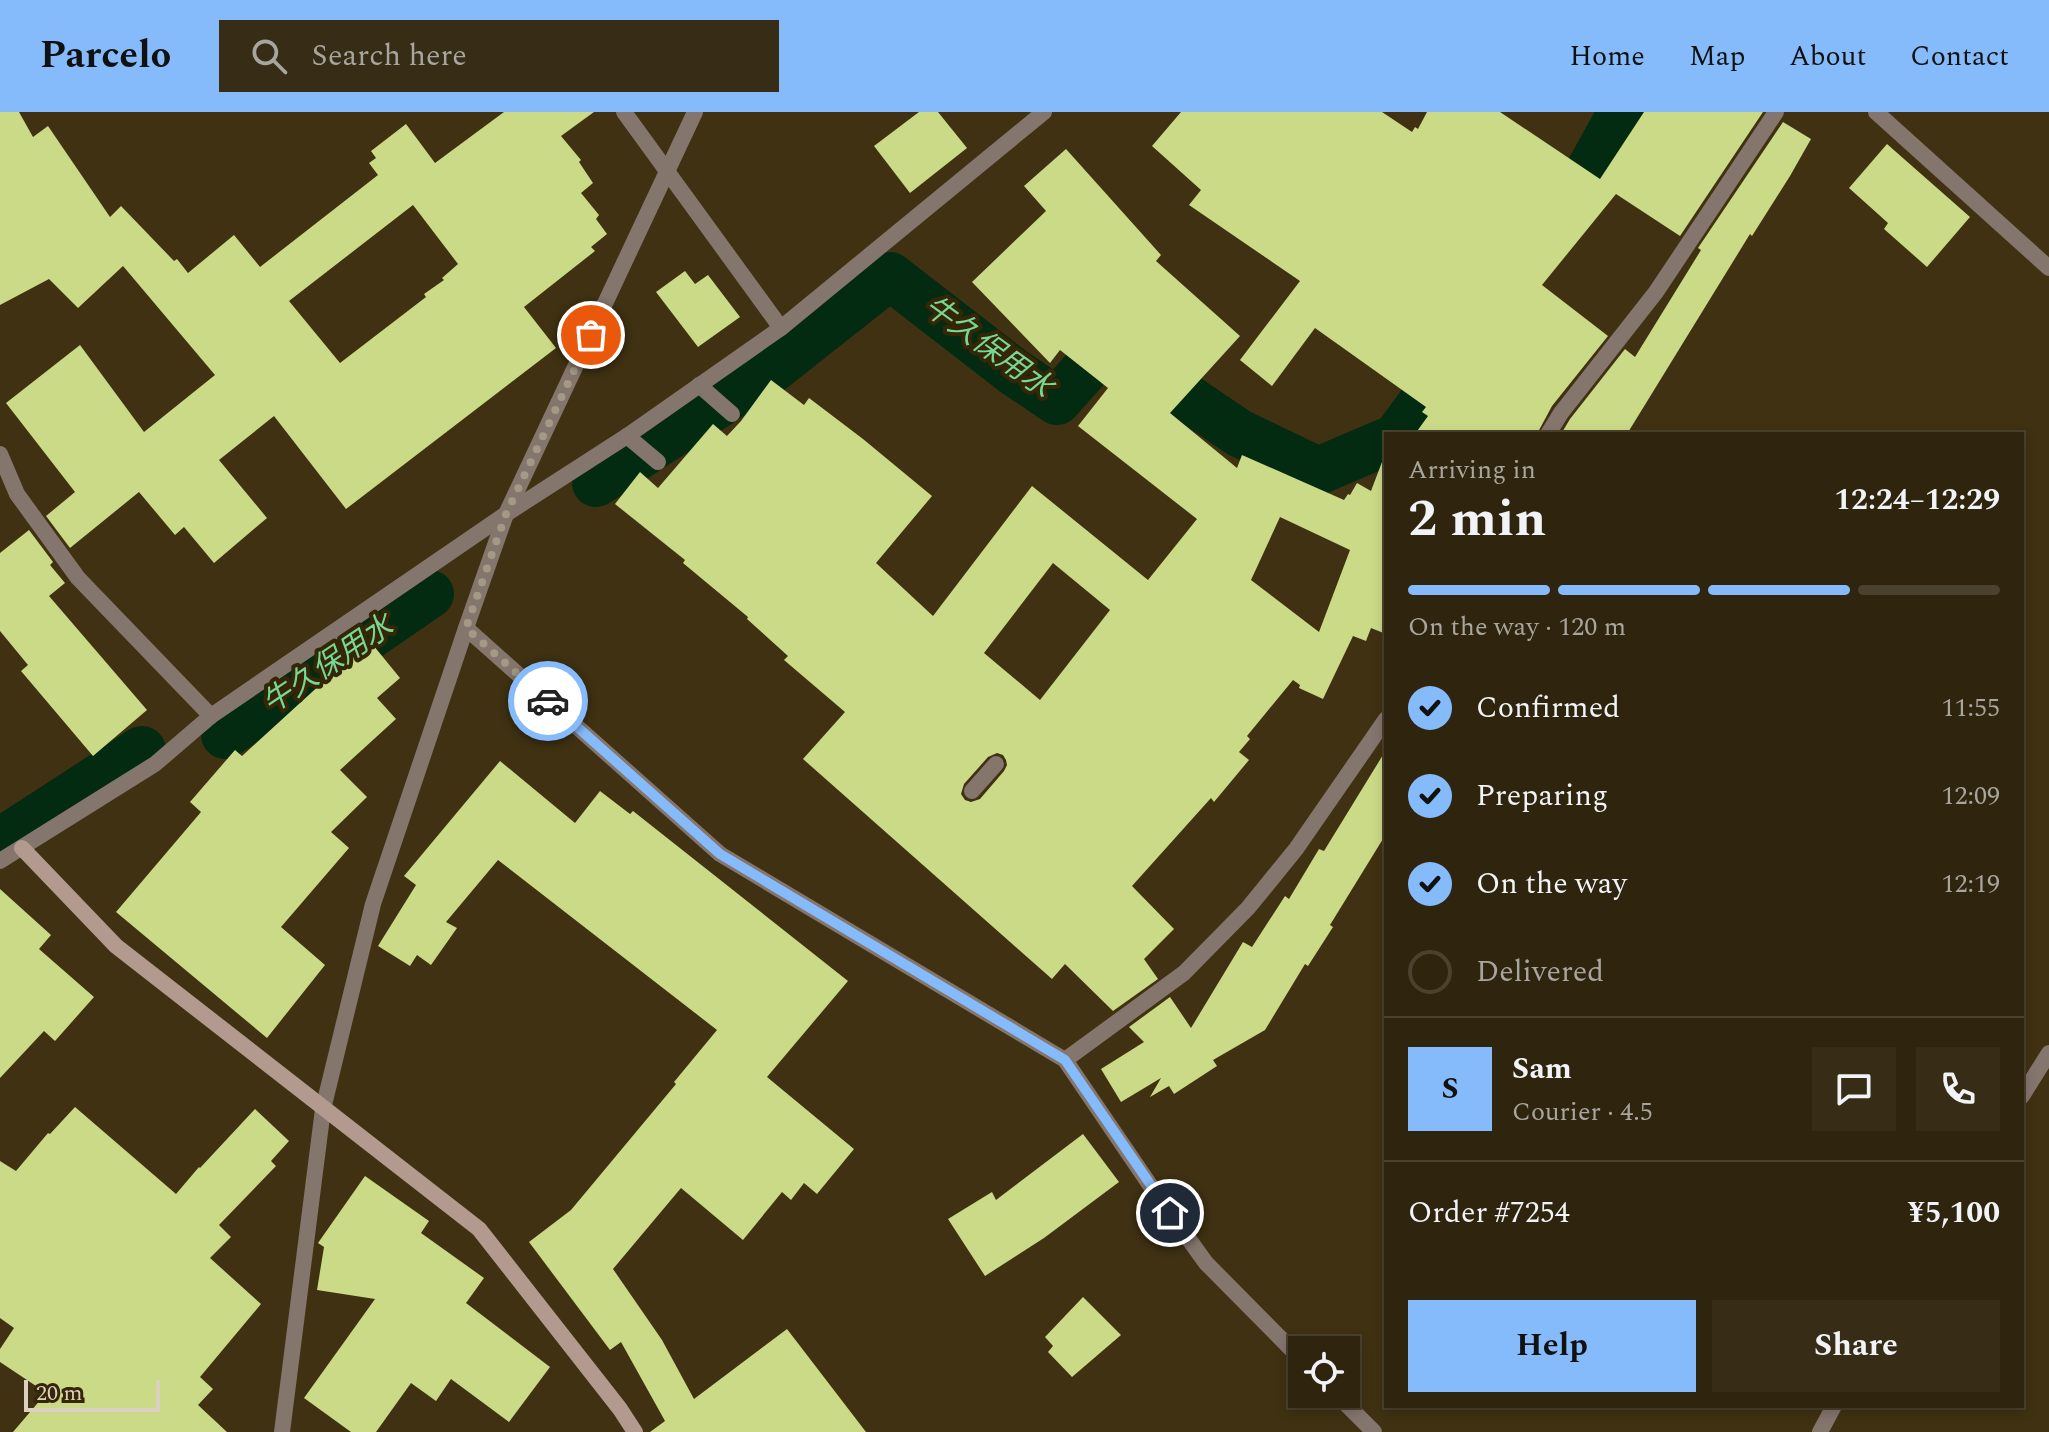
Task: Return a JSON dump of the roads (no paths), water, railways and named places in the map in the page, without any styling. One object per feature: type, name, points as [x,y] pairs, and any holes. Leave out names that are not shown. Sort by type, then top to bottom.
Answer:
[{"type":"street","points":[[624,112],[781,328]]},
{"type":"street","points":[[282,1432],[323,1109],[373,904],[506,514],[695,112]]},
{"type":"street","points":[[0,861],[155,764],[211,716],[506,514],[631,439],[702,389],[1044,112]]},
{"type":"street","points":[[1549,432],[1656,292],[1776,112]]},
{"type":"street","points":[[1876,112],[2049,268]]},
{"type":"street","points":[[702,389],[732,414]]},
{"type":"street","points":[[631,439],[658,462]]},
{"type":"street","points":[[0,454],[17,494],[78,578],[211,716]]},
{"type":"street","points":[[466,628],[720,854],[1065,1060],[1206,1263],[1288,1346]]},
{"type":"street","points":[[1065,1060],[1184,973],[1248,908],[1296,849],[1384,722]]},
{"type":"street","points":[[972,791],[996,764]]},
{"type":"street","points":[[22,848],[116,946],[479,1229],[635,1432]]},
{"type":"street","points":[[2024,1093],[2049,1053]]},
{"type":"street","points":[[1350,1408],[1374,1432]]},
{"type":"street","points":[[1820,1432],[1833,1408]]},
{"type":"waterway","name":"牛久保用水","points":[[1551,227],[1581,186],[1622,112]]},
{"type":"waterway","name":"牛久保用水","points":[[596,483],[771,370],[890,276],[1014,372],[1057,401],[1108,344],[1239,433],[1318,471],[1384,443]]},
{"type":"waterway","name":"牛久保用水","points":[[1400,432],[1460,351]]},
{"type":"waterway","name":"牛久保用水","points":[[225,735],[430,594]]},
{"type":"waterway","name":"牛久保用水","points":[[0,842],[142,750]]}]
